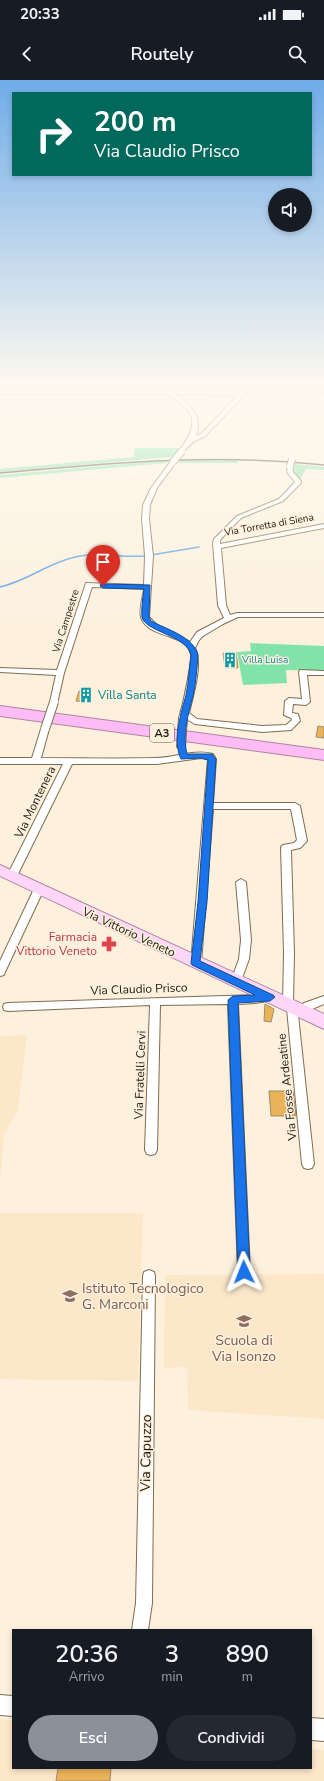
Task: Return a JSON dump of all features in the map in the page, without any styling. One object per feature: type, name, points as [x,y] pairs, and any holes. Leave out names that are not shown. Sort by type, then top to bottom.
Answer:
[{"type":"highway","name":"A3","points":[[0,702],[324,745]]},
{"type":"highway","name":"A3","points":[[0,711],[324,754]]},
{"type":"main road","name":"Via Vittorio Veneto","points":[[6,873],[324,1022]]},
{"type":"street","points":[[169,467],[157,483],[149,498],[146,508],[145,523],[149,555],[145,617],[148,622],[186,642],[192,647],[195,655],[190,694],[183,716],[182,753]]},
{"type":"street","name":"Via Torretta di Siena","points":[[228,618],[223,611],[222,606],[216,543],[217,539],[239,517],[281,500],[297,486],[300,482],[289,470],[290,467]]},
{"type":"street","name":"Via Torretta di Siena","points":[[217,546],[299,532],[324,526]]},
{"type":"street","name":"Via Campestre","points":[[36,760],[54,702],[60,673],[89,585],[147,587]]},
{"type":"street","points":[[192,647],[195,639],[200,634],[228,618],[237,615],[324,615]]},
{"type":"street","points":[[0,670],[60,673]]},
{"type":"street","points":[[183,716],[195,721],[250,728],[288,728],[296,721],[295,716],[288,715],[289,701],[306,702],[303,672],[324,672]]},
{"type":"street","points":[[0,761],[157,761],[182,753],[210,756],[212,759],[209,806],[196,963]]},
{"type":"street","name":"Via Montenera","points":[[6,873],[68,761]]},
{"type":"street","name":"Via Fosse Ardeatine","points":[[209,806],[295,806],[302,841],[297,846],[286,847],[294,1008],[308,1164]]},
{"type":"street","points":[[236,982],[244,959],[246,940],[241,882]]},
{"type":"street","points":[[0,972],[40,889]]},
{"type":"street","name":"Via Claudio Prisco","points":[[8,1007],[154,1001],[233,1000],[270,997]]},
{"type":"street","points":[[233,1000],[244,1272]]},
{"type":"street","points":[[294,1008],[308,1006],[324,1000]]},
{"type":"street","name":"Via Fratelli Cervi","points":[[150,1150],[154,1001]]},
{"type":"street","name":"Via Capuzzo","points":[[140,1629],[144,1603],[149,1276]]},
{"type":"street","points":[[0,1705],[12,1706]]},
{"type":"street","points":[[312,1729],[324,1730]]},
{"type":"shaded area","points":[[27,1035],[18,1110],[4,1135],[0,1182],[0,1036]]},
{"type":"shaded area","name":"Istituto Tecnologico G. Marconi","points":[[0,1213],[143,1213],[138,1381],[0,1379]]},
{"type":"shaded area","name":"Scuola di Via Isonzo","points":[[324,1274],[324,1419],[188,1410],[187,1367],[164,1368],[165,1275]]},
{"type":"shaded area","points":[[0,1719],[12,1720],[12,1769],[312,1769],[312,1748],[324,1750],[324,1781],[0,1781]]},
{"type":"green space","points":[[18,467],[53,467],[0,472],[0,469]]},
{"type":"green space","points":[[86,467],[118,467],[0,478],[0,475]]},
{"type":"green space","points":[[294,467],[324,467],[324,470],[306,469],[300,479],[293,472]]},
{"type":"green space","points":[[250,643],[324,646],[324,671],[286,670],[287,683],[243,685],[237,652],[251,651]]},
{"type":"building","name":"Villa Luisa","points":[[236,652],[238,668],[225,668],[223,653]]},
{"type":"building","name":"Villa Santa","points":[[79,691],[88,692],[86,702],[76,701]]},
{"type":"building","points":[[318,726],[324,727],[324,738],[316,737]]},
{"type":"building","points":[[265,1004],[274,1009],[271,1022],[264,1021]]},
{"type":"building","points":[[269,1091],[293,1091],[296,1116],[271,1116]]},
{"type":"building","points":[[58,1769],[111,1769],[110,1781],[56,1781]]},
{"type":"waterway","points":[[311,527],[324,524]]},
{"type":"waterway","points":[[151,555],[199,547]]},
{"type":"waterway","points":[[0,587],[19,581],[56,563],[84,555],[146,556]]},
{"type":"railway","points":[[0,473],[66,467]]},
{"type":"place","name":"Villa Luisa","points":[[230,660]]},
{"type":"place","name":"Villa Santa","points":[[86,695]]},
{"type":"place","name":"Farmacia Vittorio Veneto","points":[[109,944]]},
{"type":"place","name":"Istituto Tecnologico G. Marconi","points":[[70,1296]]},
{"type":"place","name":"Scuola di Via Isonzo","points":[[244,1321]]},
{"type":"route","points":[[103,586],[147,587],[146,620],[150,624],[186,642],[194,650],[195,655],[190,694],[183,718],[181,748],[183,757],[201,755],[210,756],[212,759],[202,902],[196,963],[270,997],[255,1000],[233,1000],[244,1272]]}]
